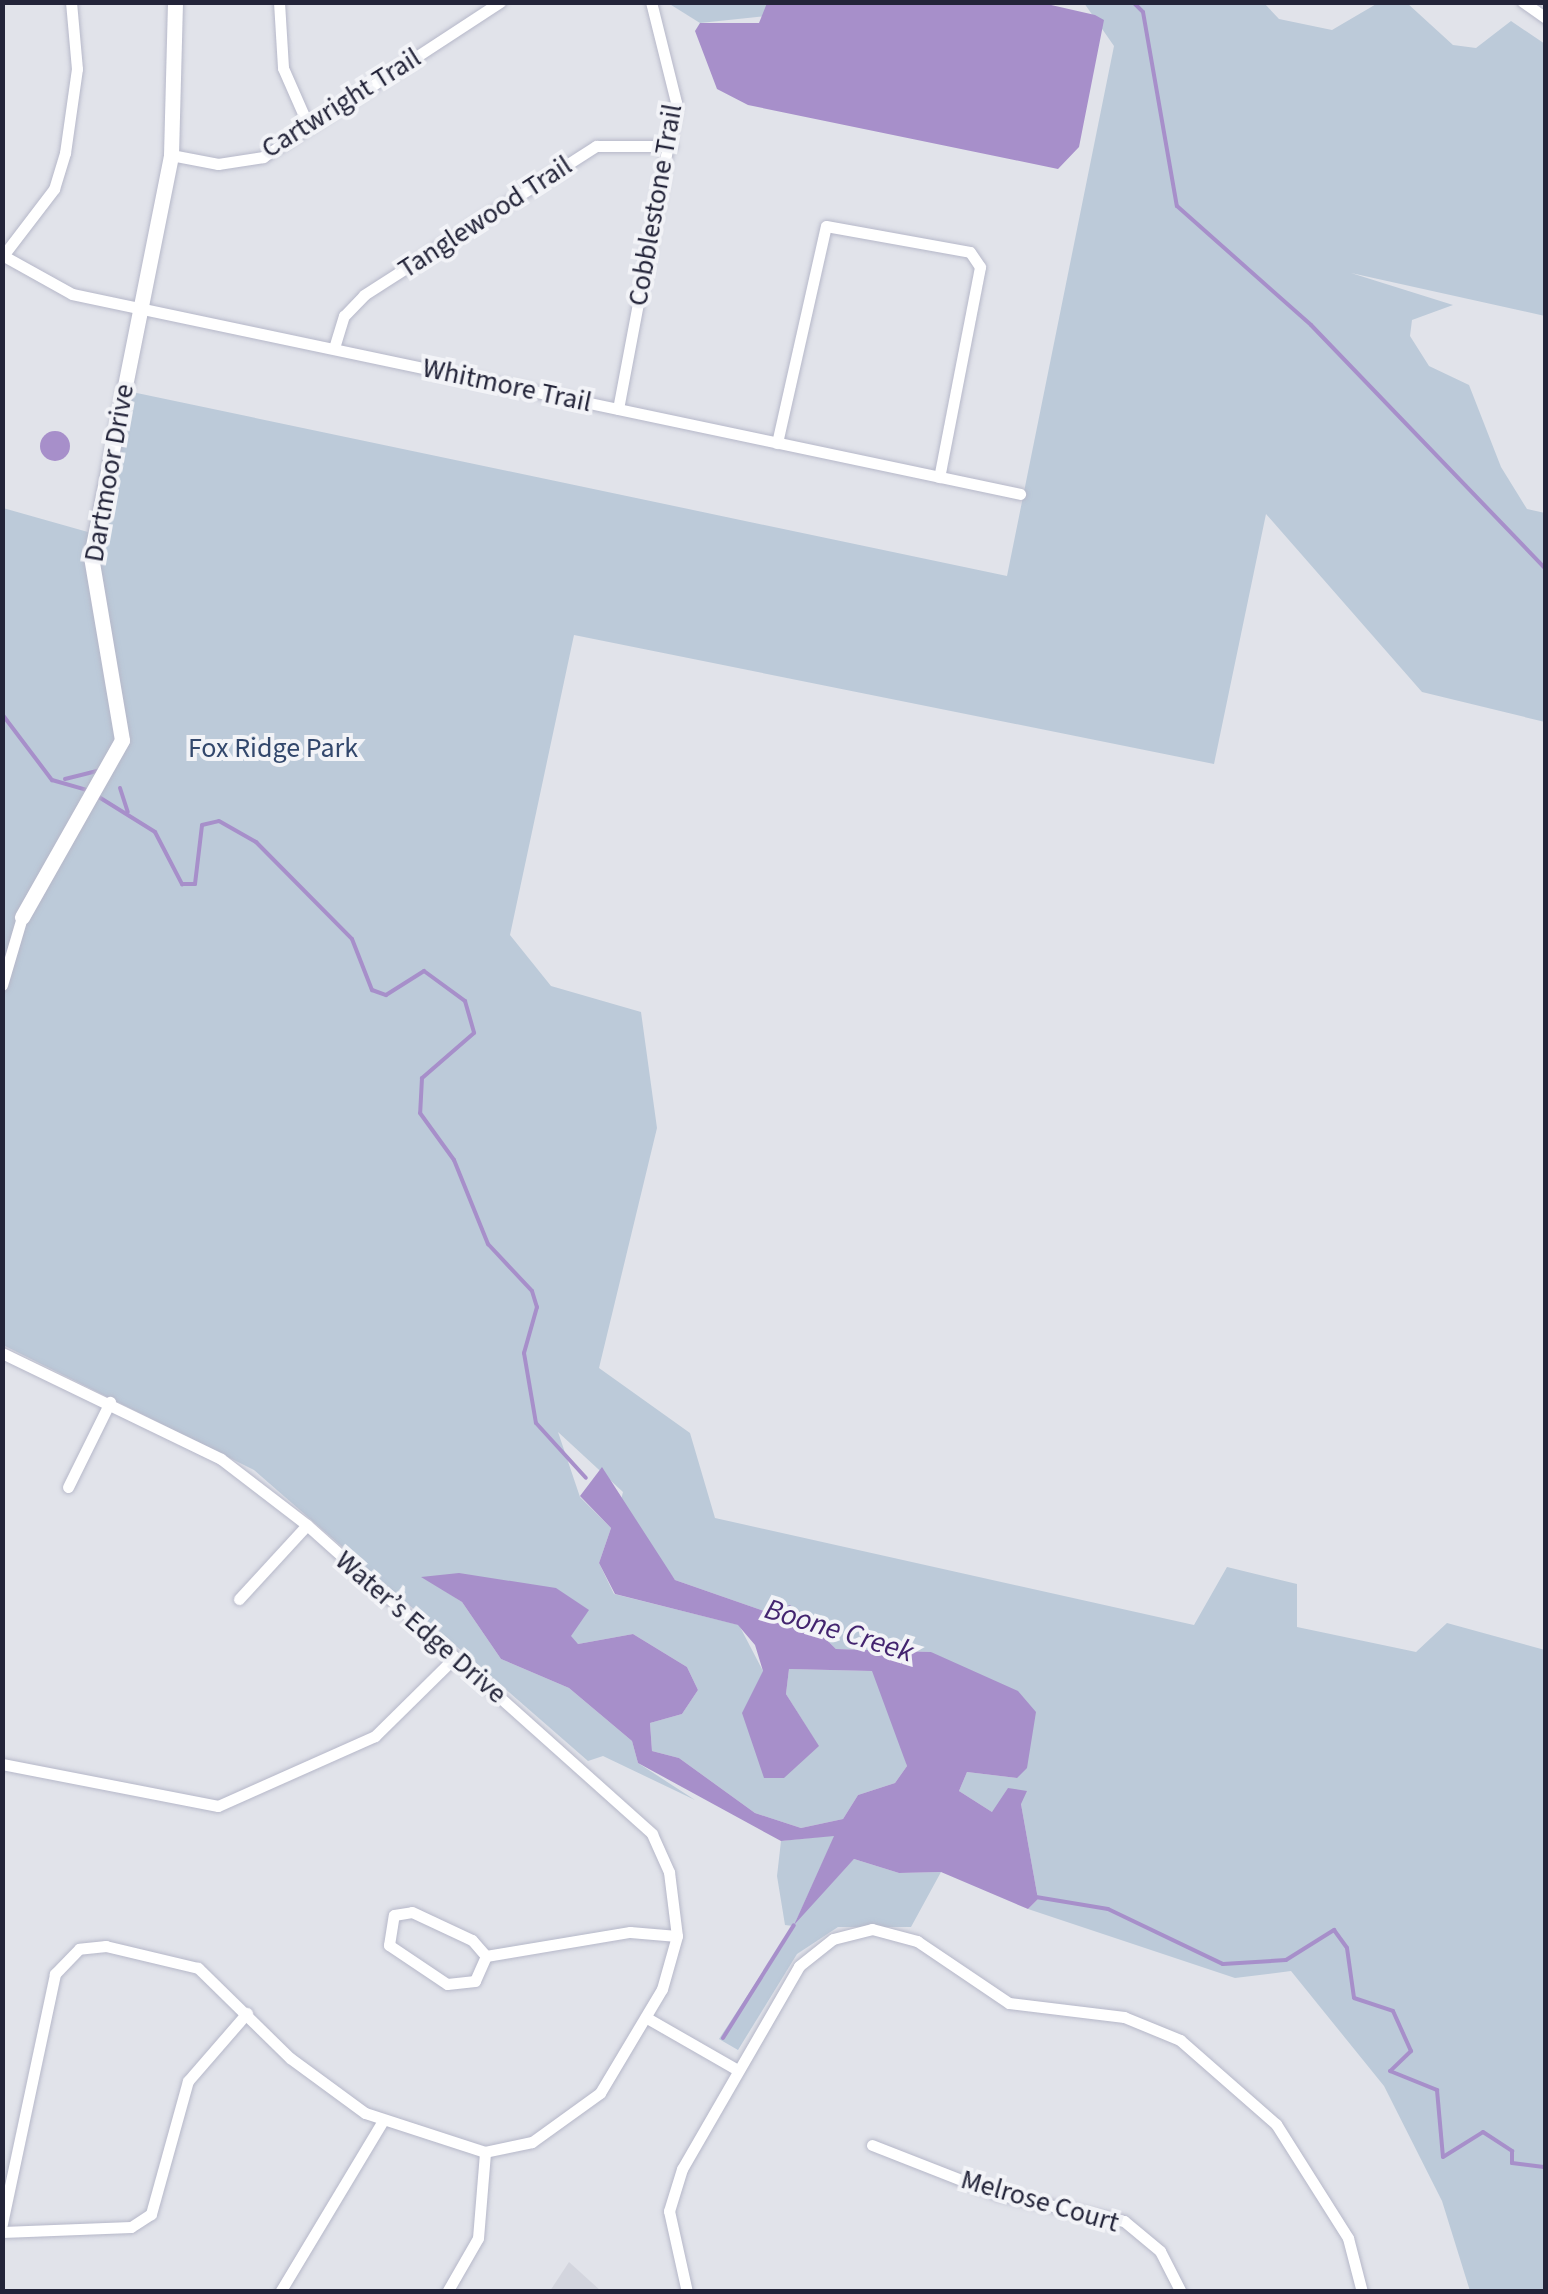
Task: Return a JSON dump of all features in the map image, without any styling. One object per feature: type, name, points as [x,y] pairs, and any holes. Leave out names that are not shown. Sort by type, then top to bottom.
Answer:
[{"type":"street","points":[[3,256],[54,189],[66,153],[77,69],[70,2]]},
{"type":"street","name":"Dartmoor Drive","points":[[22,917],[94,804],[115,760],[122,726],[91,556],[171,155],[175,2]]},
{"type":"street","points":[[279,2],[283,68],[308,126]]},
{"type":"street","name":"Cartwright Trail","points":[[171,155],[218,164],[263,157],[500,2]]},
{"type":"street","name":"Cobblestone Trail","points":[[618,409],[671,146],[670,56],[651,2]]},
{"type":"street","points":[[1523,2],[1546,18]]},
{"type":"street","name":"Tanglewood Trail","points":[[334,348],[344,316],[364,295],[596,146],[634,139],[671,146]]},
{"type":"street","points":[[777,443],[826,226],[970,252],[980,267],[938,477]]},
{"type":"street","name":"Whitmore Trail","points":[[3,256],[72,294],[1020,494]]},
{"type":"street","points":[[2,985],[22,917]]},
{"type":"street","name":"Water’s Edge Drive","points":[[2,1353],[221,1459],[307,1525],[652,1834],[669,1872],[677,1936],[647,2018],[574,2118],[532,2142],[485,2152]]},
{"type":"street","points":[[68,1487],[110,1402]]},
{"type":"street","points":[[239,1599],[307,1525]]},
{"type":"street","points":[[2,1764],[206,1807],[244,1798],[387,1728],[456,1658]]},
{"type":"street","points":[[486,1956],[474,1981],[447,1984],[390,1945],[388,1926],[412,1912],[486,1956],[630,1932],[677,1936]]},
{"type":"street","points":[[687,2292],[669,2211],[736,2069],[807,1958],[840,1936],[887,1930],[1009,2003],[1124,2017],[1180,2040],[1276,2124],[1306,2164],[1348,2238],[1362,2292]]},
{"type":"street","points":[[2,2224],[63,1961],[106,1946],[198,1968],[305,2070],[382,2122],[485,2152],[478,2238],[447,2292]]},
{"type":"street","points":[[2,2232],[132,2228],[151,2214],[188,2081],[247,2014]]},
{"type":"street","points":[[647,2018],[736,2069]]},
{"type":"street","points":[[280,2292],[382,2122]]},
{"type":"street","name":"Melrose Court","points":[[872,2145],[997,2194],[1124,2221],[1160,2251],[1180,2292]]},
{"type":"shaded area","points":[[1038,2],[1095,15],[1104,20],[1079,147],[1058,169],[748,105],[717,89],[695,31],[700,23],[759,23],[767,3]]},
{"type":"shaded area","points":[[55,431],[66,435],[70,446],[66,457],[55,461],[44,457],[40,446],[44,435]]},
{"type":"shaded area","points":[[602,1467],[675,1580],[767,1612],[790,1605],[836,1649],[931,1652],[1018,1691],[1036,1712],[1027,1768],[1017,1778],[967,1772],[959,1791],[992,1812],[1008,1788],[1027,1791],[1021,1804],[1038,1899],[1028,1909],[941,1872],[899,1873],[854,1859],[794,1925],[834,1836],[781,1841],[638,1763],[632,1741],[569,1688],[501,1659],[462,1602],[421,1577],[459,1573],[556,1588],[589,1610],[571,1636],[578,1644],[633,1634],[687,1667],[698,1690],[682,1714],[650,1723],[652,1751],[679,1758],[755,1813],[801,1828],[843,1819],[858,1795],[895,1783],[907,1766],[872,1671],[789,1669],[786,1694],[819,1746],[784,1778],[764,1778],[742,1713],[763,1671],[755,1645],[738,1625],[615,1594],[599,1563],[611,1528],[580,1496]]},
{"type":"shaded area","points":[[569,2262],[601,2291],[550,2291]]},
{"type":"green space","points":[[668,3],[767,3],[767,16],[700,23]]},
{"type":"green space","name":"Fox Ridge Park","points":[[1084,3],[1264,3],[1279,19],[1332,30],[1378,3],[1407,3],[1453,45],[1476,48],[1511,21],[1545,44],[1545,316],[1351,273],[1453,305],[1412,320],[1410,336],[1429,366],[1469,385],[1501,467],[1527,509],[1545,513],[1545,722],[1422,692],[1266,514],[1214,764],[574,635],[510,935],[551,986],[641,1012],[657,1128],[599,1368],[690,1433],[715,1518],[1194,1625],[1227,1567],[1297,1584],[1297,1627],[1416,1652],[1447,1623],[1545,1650],[1545,2291],[1470,2291],[1442,2201],[1384,2086],[1291,1971],[1235,1978],[1028,1909],[1038,1899],[1021,1804],[992,1812],[959,1791],[967,1772],[1017,1778],[931,1652],[836,1649],[790,1606],[767,1612],[675,1580],[620,1504],[623,1492],[558,1432],[580,1497],[611,1528],[599,1563],[614,1594],[739,1625],[763,1671],[819,1747],[786,1694],[789,1669],[873,1671],[892,1713],[907,1766],[895,1783],[858,1795],[843,1819],[801,1828],[755,1813],[679,1758],[652,1751],[650,1723],[682,1714],[698,1690],[687,1667],[633,1634],[578,1644],[423,1577],[462,1602],[501,1659],[569,1688],[632,1741],[638,1763],[695,1800],[603,1756],[588,1761],[254,1470],[3,1345],[3,508],[102,536],[132,392],[1007,576],[1114,46]]},
{"type":"green space","points":[[835,1835],[796,1921],[854,1859],[899,1873],[941,1872],[911,1927],[838,1927],[797,1954],[738,2050],[719,2039],[793,1926],[785,1925],[777,1876],[781,1841]]},
{"type":"waterway","points":[[1133,2],[1143,12],[1177,206],[1311,325],[1546,569]]},
{"type":"waterway","points":[[2,714],[52,780],[86,790]]},
{"type":"waterway","points":[[65,779],[97,771]]},
{"type":"waterway","points":[[120,788],[128,812]]},
{"type":"waterway","points":[[94,794],[155,832],[182,884],[195,884],[202,825],[219,821],[256,842],[352,939],[372,990],[386,995],[424,971],[465,1001],[474,1033],[422,1078],[420,1113],[454,1160],[488,1244],[532,1291],[537,1307],[524,1353],[536,1423],[586,1478]]},
{"type":"waterway","name":"Boone Creek","points":[[1036,1897],[1108,1909],[1223,1964],[1286,1960],[1334,1930],[1347,1948],[1354,1998],[1393,2011],[1411,2051],[1390,2071],[1437,2090],[1443,2157],[1483,2132],[1512,2151],[1512,2163],[1546,2167]]},
{"type":"waterway","points":[[723,2038],[794,1925]]}]
